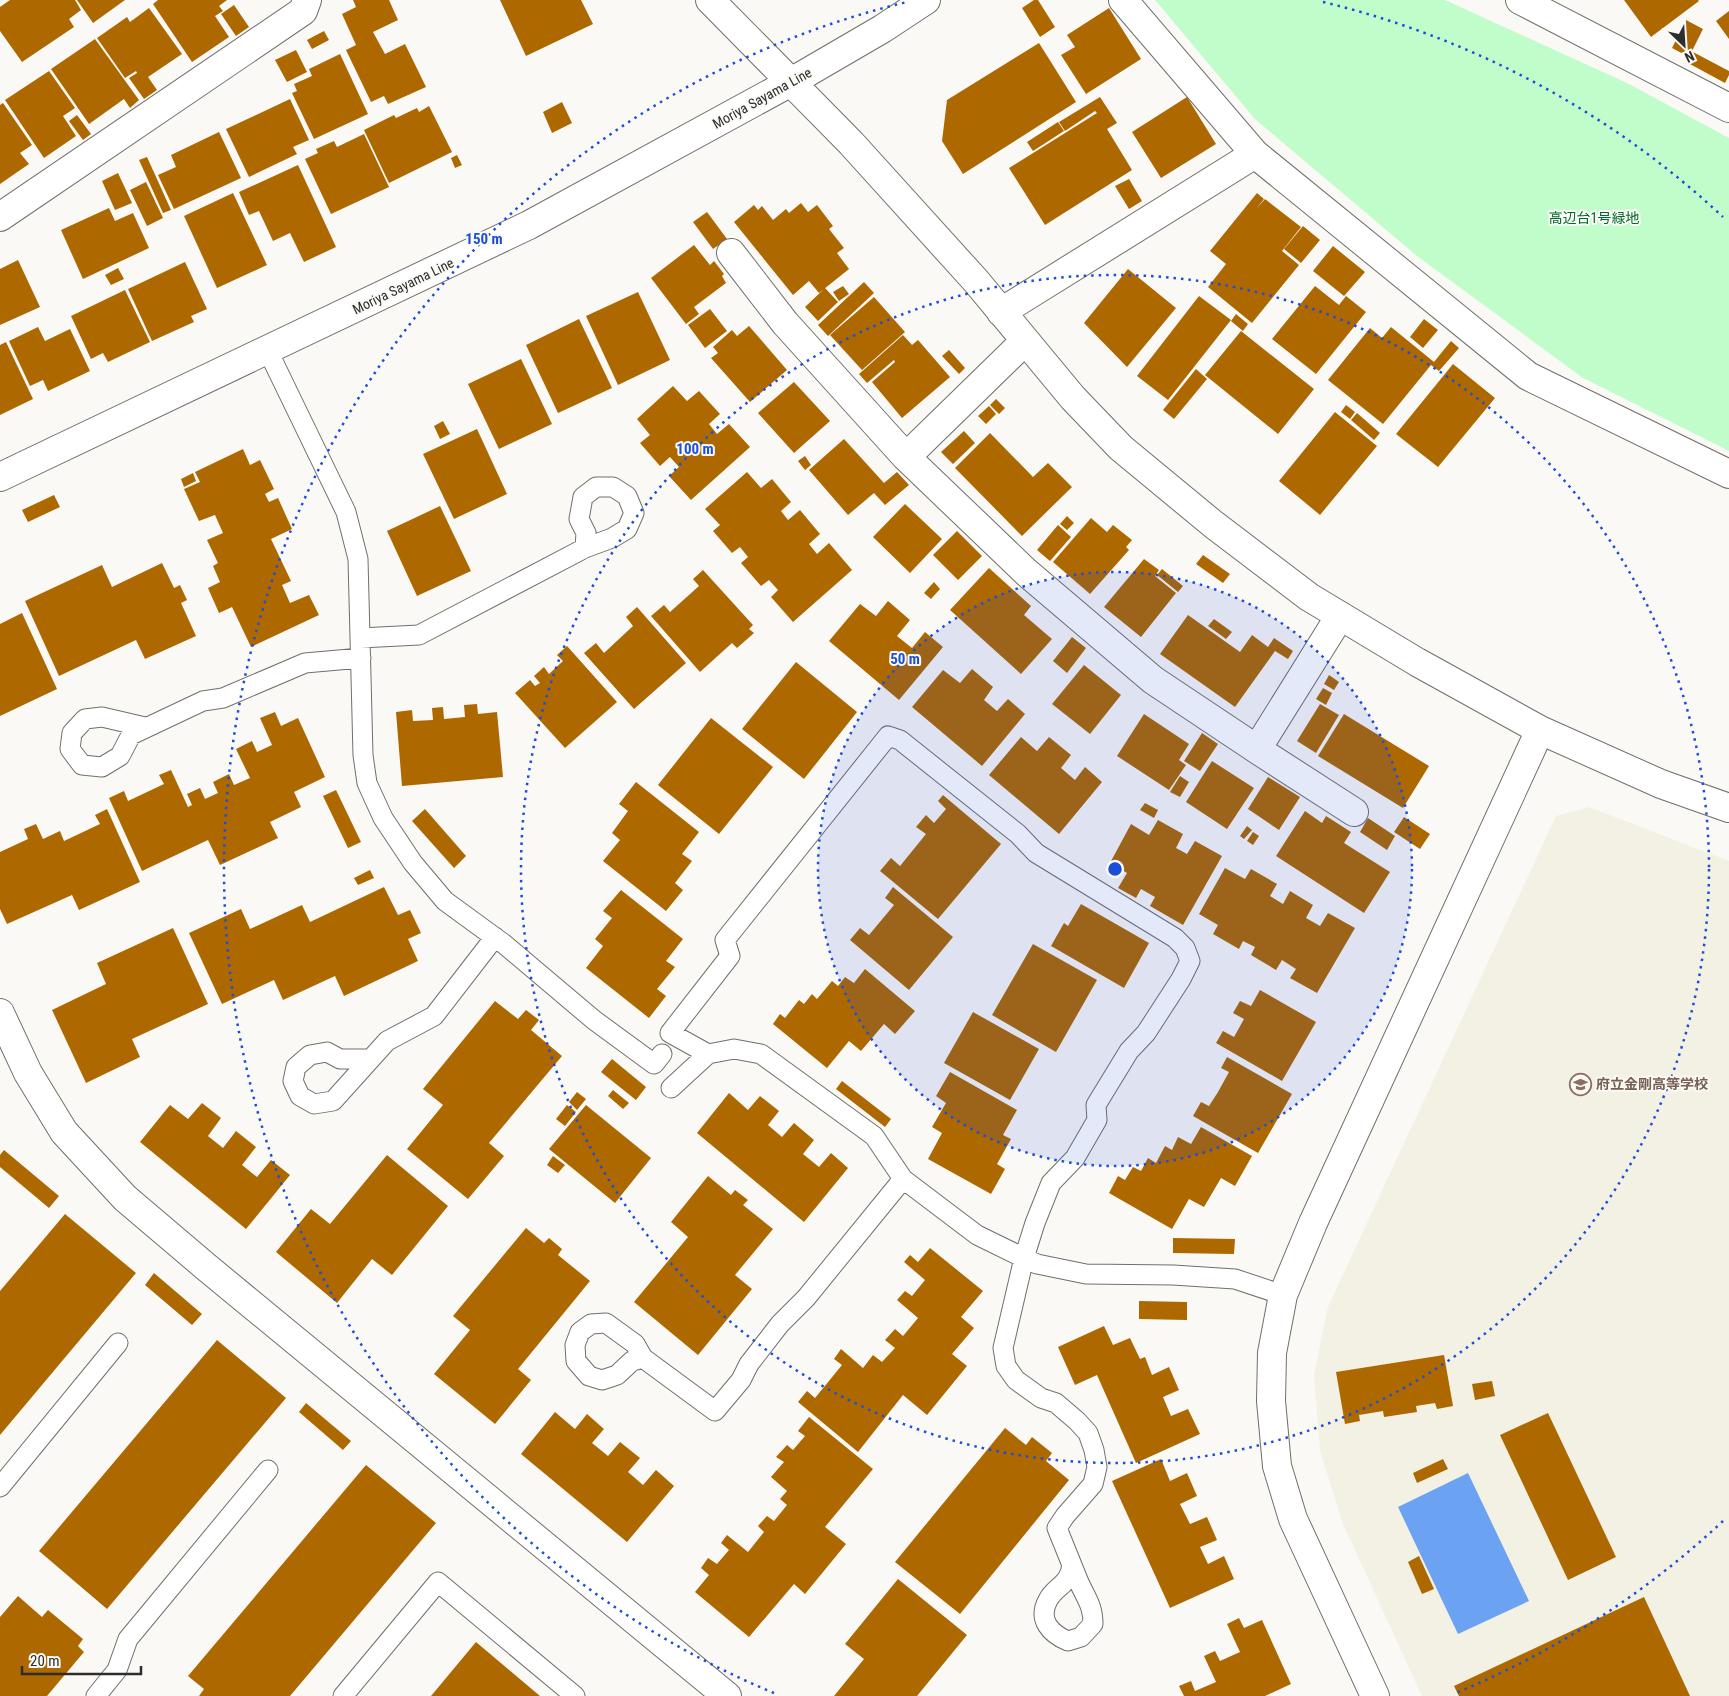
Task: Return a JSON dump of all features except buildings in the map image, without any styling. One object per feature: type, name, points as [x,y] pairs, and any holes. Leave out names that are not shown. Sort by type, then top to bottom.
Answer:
[{"type":"street","points":[[0,217],[303,11],[307,0]]},
{"type":"street","points":[[710,0],[851,143],[969,274],[1072,398],[1121,448],[1228,535],[1309,597],[1417,662],[1540,730],[1661,784],[1729,808]]},
{"type":"street","name":"Moriya Sayama Line","points":[[0,477],[529,226],[791,82],[882,29],[926,0]]},
{"type":"street","points":[[1123,0],[1255,154],[1528,376],[1729,474]]},
{"type":"street","points":[[1520,0],[1729,108]]},
{"type":"street","points":[[1001,312],[1255,154]]},
{"type":"street","points":[[731,253],[785,323],[906,457],[1026,572],[1153,680],[1354,812]]},
{"type":"street","points":[[906,457],[1025,341]]},
{"type":"street","points":[[1256,749],[1340,616]]},
{"type":"street","points":[[1375,1696],[1293,1519],[1277,1466],[1271,1401],[1272,1353],[1283,1295],[1313,1223],[1540,730]]},
{"type":"street","points":[[0,1014],[28,1073],[64,1132],[125,1198],[727,1696]]},
{"type":"lane","points":[[268,351],[346,512],[358,559],[362,755],[366,783],[383,818],[413,862],[445,901],[495,937],[594,1020],[654,1064],[662,1054]]},
{"type":"lane","points":[[360,638],[419,635],[585,548]]},
{"type":"lane","points":[[146,727],[203,701],[223,698],[305,662],[361,658]]},
{"type":"lane","points":[[708,1054],[670,1033],[730,956],[725,940],[888,736],[900,740],[1018,834],[1036,854],[1175,938],[1185,948],[1190,961],[1181,979],[1146,1033],[1129,1051],[1096,1105],[1097,1120],[1075,1158],[1051,1183],[1035,1223],[1024,1258],[1003,1348],[1006,1366],[1016,1380],[1041,1398],[1056,1403],[1088,1433],[1094,1450],[1098,1467],[1093,1484],[1057,1528],[1072,1565]]},
{"type":"lane","points":[[370,1059],[387,1041],[434,1016],[495,937]]},
{"type":"lane","points":[[671,1088],[708,1054],[734,1050],[761,1054],[874,1136],[903,1180],[977,1235],[1024,1258],[1037,1264],[1086,1274],[1173,1275],[1235,1279],[1283,1295]]},
{"type":"lane","points":[[643,1358],[715,1411],[741,1380],[749,1364],[780,1324],[806,1298],[903,1180]]},
{"type":"lane","points":[[0,1487],[118,1344]]},
{"type":"lane","points":[[96,1696],[117,1670],[128,1638],[268,1470]]},
{"type":"lane","points":[[343,1696],[438,1582],[575,1696]]},
{"type":"shaded area","name":"府立金剛高等学校","points":[[1589,807],[1729,861],[1729,1696],[1422,1696],[1343,1524],[1320,1451],[1314,1375],[1328,1307],[1556,816]]},
{"type":"green space","name":"高辺台1号緑地","points":[[1155,0],[1445,0],[1627,83],[1729,138],[1729,451],[1583,378],[1417,256],[1255,119]]},
{"type":"water","points":[[1468,1473],[1529,1601],[1458,1634],[1398,1507]]},
{"type":"place","name":"府立金剛高等学校","points":[[1580,1084]]}]
